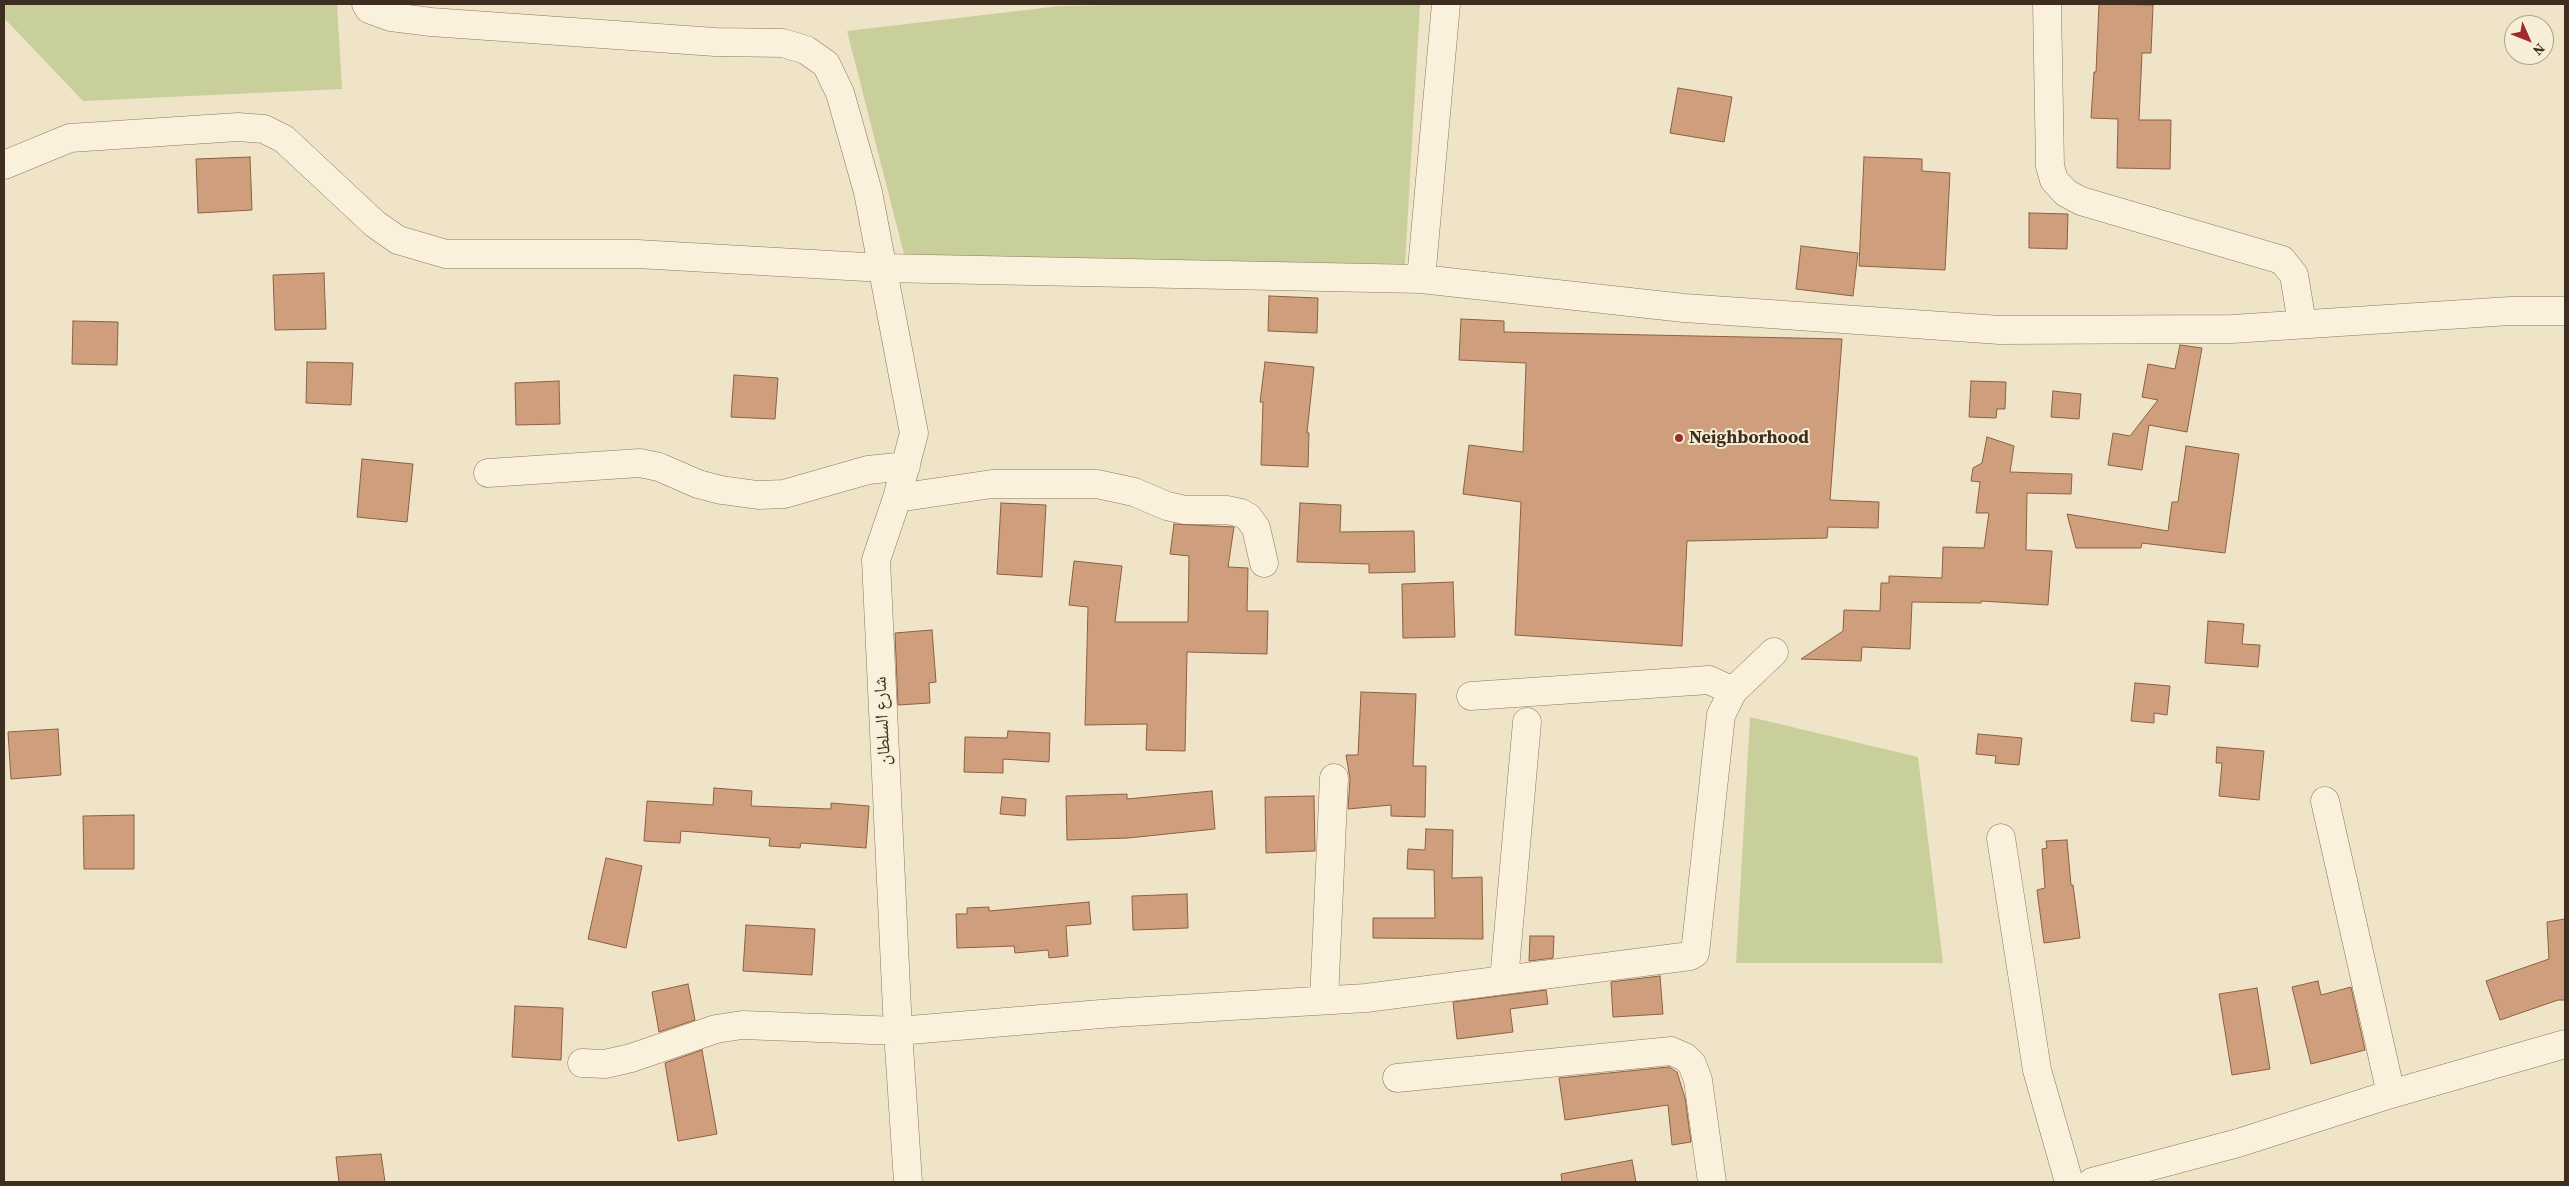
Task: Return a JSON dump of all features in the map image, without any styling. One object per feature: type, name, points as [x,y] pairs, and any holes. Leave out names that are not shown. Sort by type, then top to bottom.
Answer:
[{"type":"street","name":"شارع السلطان","points":[[366,4],[369,9],[391,17],[431,22],[715,42],[783,43],[806,50],[826,64],[840,93],[868,192],[914,433],[897,498],[876,560],[898,1030],[908,1182]]},
{"type":"street","points":[[1421,279],[1446,4]]},
{"type":"street","points":[[2048,4],[2050,166],[2054,180],[2066,193],[2081,201],[2282,260],[2294,275],[2302,323]]},
{"type":"street","points":[[4,165],[70,138],[238,127],[264,130],[284,139],[375,224],[398,240],[446,254],[637,254],[884,268],[1421,279],[1684,308],[2000,330],[2232,329],[2510,311],[2565,311]]},
{"type":"street","points":[[488,473],[640,463],[659,467],[698,484],[758,495],[784,494],[868,470],[906,466]]},
{"type":"street","points":[[897,498],[992,484],[1097,484],[1134,492],[1167,506],[1186,510],[1227,510],[1241,513],[1248,517],[1256,528],[1264,563]]},
{"type":"street","points":[[582,1063],[605,1064],[631,1058],[716,1029],[742,1025],[898,1030],[1113,1013],[1324,1000],[1432,991],[1690,956],[1695,953],[1722,715],[1733,691],[1774,652]]},
{"type":"street","points":[[1471,696],[1709,680],[1733,691]]},
{"type":"street","points":[[1504,980],[1527,722]]},
{"type":"street","points":[[1324,1000],[1334,778]]},
{"type":"street","points":[[2325,801],[2391,1094]]},
{"type":"street","points":[[2001,838],[2037,1070],[2069,1182]]},
{"type":"street","points":[[2092,1182],[2238,1143],[2391,1094],[2565,1044]]},
{"type":"street","points":[[1397,1078],[1671,1051],[1685,1057],[1692,1064],[1698,1080],[1712,1182]]},
{"type":"green space","points":[[4,4],[337,4],[342,89],[83,101],[4,18]]},
{"type":"green space","points":[[1420,4],[1405,264],[905,258],[847,31],[1060,6]]},
{"type":"green space","points":[[1750,717],[1918,757],[1943,963],[1736,963]]},
{"type":"building","points":[[2099,4],[2153,5],[2151,53],[2142,53],[2139,120],[2171,120],[2170,169],[2117,168],[2118,119],[2091,118],[2094,72],[2096,72]]},
{"type":"building","points":[[1678,88],[1732,97],[1724,142],[1670,133]]},
{"type":"building","points":[[250,157],[252,210],[198,213],[196,159]]},
{"type":"building","points":[[1864,157],[1922,159],[1922,171],[1950,173],[1945,270],[1859,266]]},
{"type":"building","points":[[2029,213],[2068,214],[2067,249],[2029,248]]},
{"type":"building","points":[[1801,246],[1858,253],[1853,296],[1796,289]]},
{"type":"building","points":[[324,273],[326,329],[275,330],[273,275]]},
{"type":"building","points":[[1269,296],[1318,298],[1317,333],[1268,331]]},
{"type":"building","name":"Neighborhood","points":[[1461,319],[1504,321],[1504,332],[1842,339],[1830,500],[1879,502],[1878,528],[1828,527],[1827,538],[1687,541],[1682,646],[1515,635],[1521,502],[1463,494],[1469,445],[1523,452],[1526,363],[1459,360]]},
{"type":"building","points":[[73,321],[118,322],[117,365],[72,364]]},
{"type":"building","points":[[2180,345],[2202,348],[2187,432],[2149,425],[2142,470],[2108,465],[2113,433],[2130,436],[2158,400],[2142,397],[2148,364],[2175,369]]},
{"type":"building","points":[[307,362],[353,363],[351,405],[306,403]]},
{"type":"building","points":[[1265,362],[1314,367],[1307,433],[1309,433],[1308,467],[1261,465],[1263,402],[1260,402]]},
{"type":"building","points":[[734,375],[778,378],[775,419],[731,417]]},
{"type":"building","points":[[559,381],[560,424],[516,425],[515,383]]},
{"type":"building","points":[[1971,381],[2006,382],[2005,409],[1997,409],[1996,418],[1969,417]]},
{"type":"building","points":[[2053,391],[2081,394],[2079,419],[2051,417]]},
{"type":"building","points":[[1987,437],[2014,446],[2010,472],[2072,474],[2071,494],[2027,493],[2026,550],[2052,551],[2048,605],[1981,601],[1981,603],[1912,602],[1910,649],[1862,647],[1861,661],[1801,659],[1843,631],[1844,610],[1880,611],[1881,583],[1889,583],[1889,576],[1942,578],[1943,547],[1984,548],[1989,513],[1976,513],[1980,482],[1971,481],[1973,468],[1982,463]]},
{"type":"building","points":[[2186,446],[2239,454],[2225,553],[2142,543],[2141,548],[2076,548],[2067,514],[2168,531],[2172,502],[2178,502]]},
{"type":"building","points":[[362,459],[413,464],[407,522],[357,517]]},
{"type":"building","points":[[1001,503],[1046,505],[1042,577],[997,574]]},
{"type":"building","points":[[1300,503],[1341,505],[1340,532],[1414,531],[1415,572],[1369,573],[1369,564],[1297,562]]},
{"type":"building","points":[[1174,524],[1234,527],[1228,567],[1248,568],[1247,611],[1268,611],[1267,654],[1187,652],[1185,751],[1146,750],[1147,724],[1085,725],[1088,607],[1069,605],[1074,561],[1122,566],[1115,622],[1188,622],[1189,556],[1170,554]]},
{"type":"building","points":[[1453,582],[1455,637],[1403,638],[1402,584]]},
{"type":"building","points":[[2208,621],[2244,624],[2242,644],[2260,645],[2258,667],[2205,663]]},
{"type":"building","points":[[932,630],[936,682],[929,683],[930,703],[898,705],[895,633]]},
{"type":"building","points":[[2135,683],[2170,686],[2167,715],[2154,713],[2154,723],[2131,721]]},
{"type":"building","points":[[1361,692],[1416,694],[1413,766],[1426,766],[1425,817],[1391,816],[1391,805],[1348,809],[1350,779],[1346,755],[1358,755]]},
{"type":"building","points":[[58,729],[61,775],[11,779],[8,732]]},
{"type":"building","points":[[1008,731],[1050,733],[1049,762],[1003,759],[1003,773],[964,772],[965,737],[1007,738]]},
{"type":"building","points":[[1978,734],[2022,738],[2019,765],[1995,763],[1996,756],[1976,754]]},
{"type":"building","points":[[2217,747],[2264,751],[2259,800],[2219,796],[2222,763],[2216,763]]},
{"type":"building","points":[[714,788],[752,791],[751,806],[831,809],[831,803],[869,806],[866,848],[801,843],[800,848],[769,846],[770,838],[681,831],[680,843],[644,841],[647,801],[713,805]]},
{"type":"building","points":[[1212,791],[1215,829],[1128,838],[1067,840],[1066,796],[1127,794],[1127,799]]},
{"type":"building","points":[[1314,796],[1315,851],[1266,853],[1265,797]]},
{"type":"building","points":[[1002,797],[1026,799],[1025,816],[1000,814]]},
{"type":"building","points":[[134,815],[134,869],[84,869],[83,816]]},
{"type":"building","points":[[1426,829],[1453,830],[1452,878],[1482,877],[1483,939],[1373,938],[1373,918],[1435,918],[1434,870],[1407,869],[1408,849],[1425,850]]},
{"type":"building","points":[[2067,840],[2071,885],[2073,885],[2080,938],[2044,943],[2037,890],[2045,888],[2042,849],[2047,848],[2046,841]]},
{"type":"building","points":[[606,858],[642,866],[626,948],[588,939]]},
{"type":"building","points":[[1187,894],[1188,928],[1133,930],[1132,896]]},
{"type":"building","points":[[1089,902],[1091,924],[1066,926],[1068,956],[1049,958],[1048,950],[1015,953],[1014,946],[957,948],[956,914],[967,914],[967,908],[989,907],[989,911]]},
{"type":"building","points":[[2565,919],[2565,1000],[2558,1000],[2500,1020],[2486,981],[2549,959],[2547,922]]},
{"type":"building","points":[[746,925],[815,929],[812,975],[743,971]]},
{"type":"building","points":[[1530,936],[1554,936],[1553,958],[1529,961]]},
{"type":"building","points":[[1660,976],[1663,1014],[1613,1017],[1611,982]]},
{"type":"building","points":[[2318,981],[2321,995],[2351,987],[2365,1050],[2311,1064],[2292,987]]},
{"type":"building","points":[[688,984],[695,1020],[659,1032],[652,992]]},
{"type":"building","points":[[2257,988],[2270,1069],[2232,1075],[2219,994]]},
{"type":"building","points":[[1546,990],[1548,1004],[1510,1009],[1513,1032],[1457,1039],[1453,1002]]},
{"type":"building","points":[[515,1006],[563,1008],[561,1060],[512,1057]]},
{"type":"building","points":[[702,1050],[717,1134],[678,1141],[665,1063]]},
{"type":"building","points":[[1669,1067],[1677,1072],[1685,1098],[1691,1142],[1672,1145],[1668,1105],[1565,1120],[1559,1078]]},
{"type":"building","points":[[381,1154],[385,1182],[339,1182],[336,1157]]},
{"type":"building","points":[[1632,1160],[1636,1182],[1562,1182],[1561,1174]]},
{"type":"place","name":"Neighborhood","points":[[1679,438]]}]
